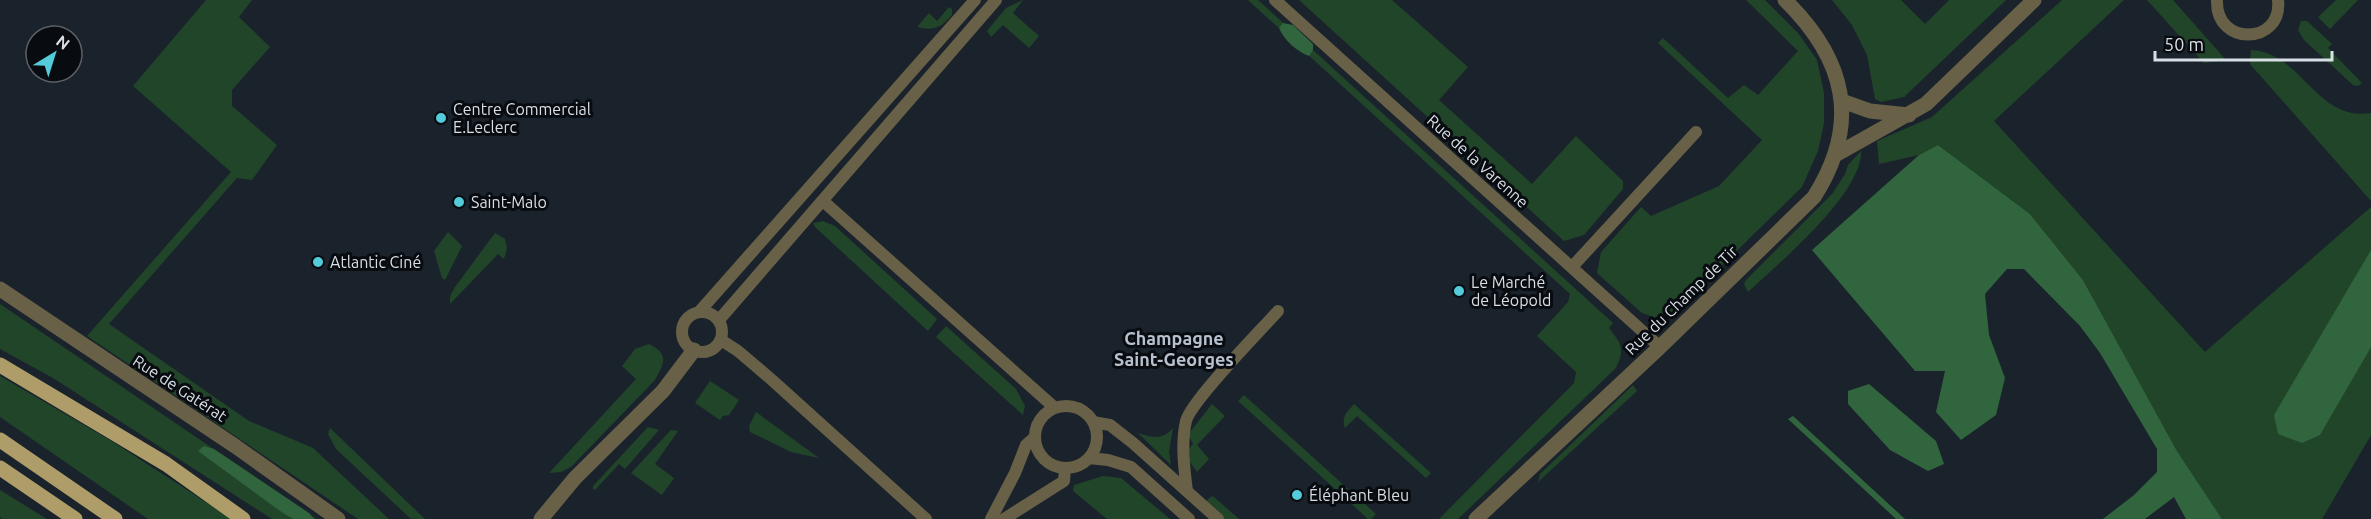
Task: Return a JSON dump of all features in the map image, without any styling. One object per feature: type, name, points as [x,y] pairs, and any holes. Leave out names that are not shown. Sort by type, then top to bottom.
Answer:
[{"type":"main road","points":[[0,365],[166,464],[243,519]]},
{"type":"main road","points":[[0,440],[115,519]]},
{"type":"main road","points":[[0,468],[75,519]]},
{"type":"street","name":"Rue du Champ de Tir","points":[[1476,519],[1660,347],[1814,197],[1827,177],[1837,153],[1841,132],[1842,101],[1835,69],[1802,16],[1785,0]]},
{"type":"street","points":[[1837,153],[1926,104],[2034,0]]},
{"type":"street","points":[[1842,101],[1870,111],[1909,114]]},
{"type":"street","name":"Rue de Gatérat","points":[[0,289],[235,446],[338,519]]},
{"type":"street","points":[[541,519],[575,478],[663,391],[694,350]]},
{"type":"lane","points":[[699,312],[975,0]]},
{"type":"lane","points":[[719,320],[996,0]]},
{"type":"lane","name":"Rue de la Varenne","points":[[1275,0],[1660,347]]},
{"type":"lane","points":[[2217,0],[2220,16],[2225,25],[2242,35],[2251,35],[2260,33],[2274,22],[2278,14],[2278,0]]},
{"type":"lane","points":[[1572,267],[1696,132]]},
{"type":"lane","points":[[823,201],[1055,408]]},
{"type":"lane","points":[[1187,490],[1184,463],[1186,419],[1199,399],[1278,311]]},
{"type":"lane","points":[[699,312],[709,312],[719,320],[722,326],[721,340],[718,345],[707,352],[694,350],[684,341],[682,328],[689,316],[699,312]]},
{"type":"lane","points":[[721,340],[738,351],[926,519]]},
{"type":"lane","points":[[991,519],[1015,473],[1026,445],[1035,437],[1041,420],[1055,408],[1072,407],[1088,415],[1093,422],[1097,441],[1089,458],[1082,463],[1065,468],[1048,462],[1041,455],[1035,437]]},
{"type":"lane","points":[[1093,422],[1110,425],[1218,519]]},
{"type":"lane","points":[[1089,458],[1108,460],[1131,467],[1189,519]]},
{"type":"lane","points":[[1004,519],[1064,481],[1065,468]]},
{"type":"green space","points":[[206,0],[252,0],[239,17],[270,47],[232,90],[232,106],[277,145],[252,180],[237,178],[109,324],[249,421],[313,448],[389,519],[358,519],[87,336],[231,172],[133,86]]},
{"type":"green space","points":[[1023,0],[1013,13],[1039,36],[1029,48],[1003,25],[991,37],[987,31],[1006,8]]},
{"type":"green space","points":[[1248,0],[1258,0],[1613,323],[1609,328],[1621,347],[1621,356],[1616,368],[1458,519],[1439,519],[1574,383],[1576,372],[1537,336],[1568,302],[1570,294]]},
{"type":"green space","points":[[1299,0],[1392,0],[1468,67],[1439,100],[1532,184],[1576,136],[1623,181],[1623,189],[1584,235],[1564,241]]},
{"type":"green space","points":[[1746,0],[1765,0],[1798,33],[1817,60],[1824,93],[1824,123],[1818,151],[1802,187],[1670,316],[1656,318],[1642,313],[1597,273],[1601,252],[1641,207],[1651,216],[1719,186],[1762,140],[1658,43],[1663,38],[1728,98],[1744,85],[1758,95],[1798,51]]},
{"type":"green space","points":[[1832,0],[1901,0],[1925,24],[1949,0],[2006,0],[1904,97],[1881,102],[1875,99],[1867,55],[1852,25]]},
{"type":"green space","points":[[2062,0],[2124,0],[1994,121],[2205,352],[2371,207],[2371,435],[2322,519],[2222,519],[2177,451],[2083,280],[2030,214],[1938,145],[1919,155],[1879,164],[1877,141],[1932,117]]},
{"type":"green space","points":[[2147,0],[2173,0],[2226,60],[2204,63]]},
{"type":"green space","points":[[2336,0],[2358,0],[2330,29],[2318,17]]},
{"type":"green space","points":[[949,7],[952,9],[952,15],[940,26],[928,29],[917,27],[929,13],[937,21]]},
{"type":"green space","points":[[2301,21],[2307,21],[2332,44],[2328,48],[2362,83],[2358,86],[2353,85],[2304,40],[2298,30]]},
{"type":"green space","points":[[1283,23],[1293,25],[1313,44],[1313,50],[1309,56],[1295,48],[1284,37],[1279,28]]},
{"type":"green space","points":[[2251,50],[2269,54],[2284,62],[2322,98],[2336,107],[2352,113],[2371,113],[2371,201],[2250,64]]},
{"type":"green space","points":[[1938,145],[2030,214],[2083,280],[2177,451],[2222,519],[2186,519],[2174,497],[2145,519],[2103,519],[2134,495],[2157,472],[2157,449],[2100,353],[2080,326],[2024,269],[2007,269],[1985,294],[1989,335],[2005,378],[1996,415],[1961,440],[1936,412],[1945,371],[1915,371],[1812,250],[1919,155]]},
{"type":"green space","points":[[1861,151],[1858,168],[1834,207],[1817,227],[1748,292],[1744,284],[1746,280],[1832,194],[1848,165]]},
{"type":"green space","points":[[823,221],[835,226],[937,319],[928,331],[813,223]]},
{"type":"green space","points":[[448,232],[462,246],[445,280],[442,278],[434,251]]},
{"type":"green space","points":[[495,233],[505,239],[507,248],[504,259],[498,254],[450,304],[450,296],[455,287]]},
{"type":"green space","points":[[2371,250],[2371,347],[2320,435],[2302,443],[2278,434],[2274,415]]},
{"type":"green space","points":[[0,304],[317,519],[272,519],[53,378],[0,349]]},
{"type":"green space","points":[[946,326],[1016,389],[1025,406],[1023,415],[936,337]]},
{"type":"green space","points":[[649,344],[660,351],[663,359],[655,380],[571,467],[561,472],[549,473],[636,379],[622,366],[635,349]]},
{"type":"green space","points":[[0,376],[113,442],[232,519],[148,519],[0,417]]},
{"type":"green space","points":[[710,381],[739,400],[729,415],[723,416],[720,420],[695,403]]},
{"type":"green space","points":[[1869,384],[1936,441],[1944,464],[1928,471],[1890,450],[1848,404],[1848,391]]},
{"type":"green space","points":[[1633,385],[1637,391],[1538,482],[1540,474]]},
{"type":"green space","points":[[1244,395],[1376,514],[1368,519],[1238,401]]},
{"type":"green space","points":[[1212,404],[1225,416],[1197,445],[1209,459],[1197,472],[1190,462],[1187,451],[1193,444],[1189,436]]},
{"type":"green space","points":[[1354,404],[1431,473],[1426,478],[1357,416],[1345,428],[1344,418]]},
{"type":"green space","points":[[756,412],[819,458],[791,452],[750,432],[749,426]]},
{"type":"green space","points":[[1793,416],[1905,519],[1896,519],[1788,419]]},
{"type":"green space","points":[[648,427],[659,430],[625,469],[619,464],[595,490],[593,489],[593,486]]},
{"type":"green space","points":[[330,428],[425,519],[411,519],[336,449],[328,434]]},
{"type":"green space","points":[[1173,428],[1169,452],[1171,465],[1138,433],[1157,437],[1165,435]]},
{"type":"green space","points":[[671,430],[678,431],[655,464],[674,478],[662,495],[631,473]]},
{"type":"green space","points":[[204,446],[214,449],[309,513],[314,519],[293,519],[280,511],[198,451]]},
{"type":"green space","points":[[1103,476],[1121,478],[1170,519],[1107,519],[1073,491],[1074,485]]},
{"type":"green space","points":[[0,490],[47,519],[2,519],[0,517]]},
{"type":"green space","points":[[1212,496],[1239,519],[1224,519],[1208,505],[1207,500]]},
{"type":"place","name":"Centre Commercial E.Leclerc","points":[[441,118]]},
{"type":"place","name":"Saint-Malo","points":[[459,202]]},
{"type":"place","name":"Atlantic Ciné","points":[[318,262]]},
{"type":"place","name":"Le Marché de Léopold","points":[[1459,291]]},
{"type":"place","name":"Éléphant Bleu","points":[[1297,495]]},
{"type":"district","name":"Champagne Saint-Georges","points":[[1174,349]]}]
